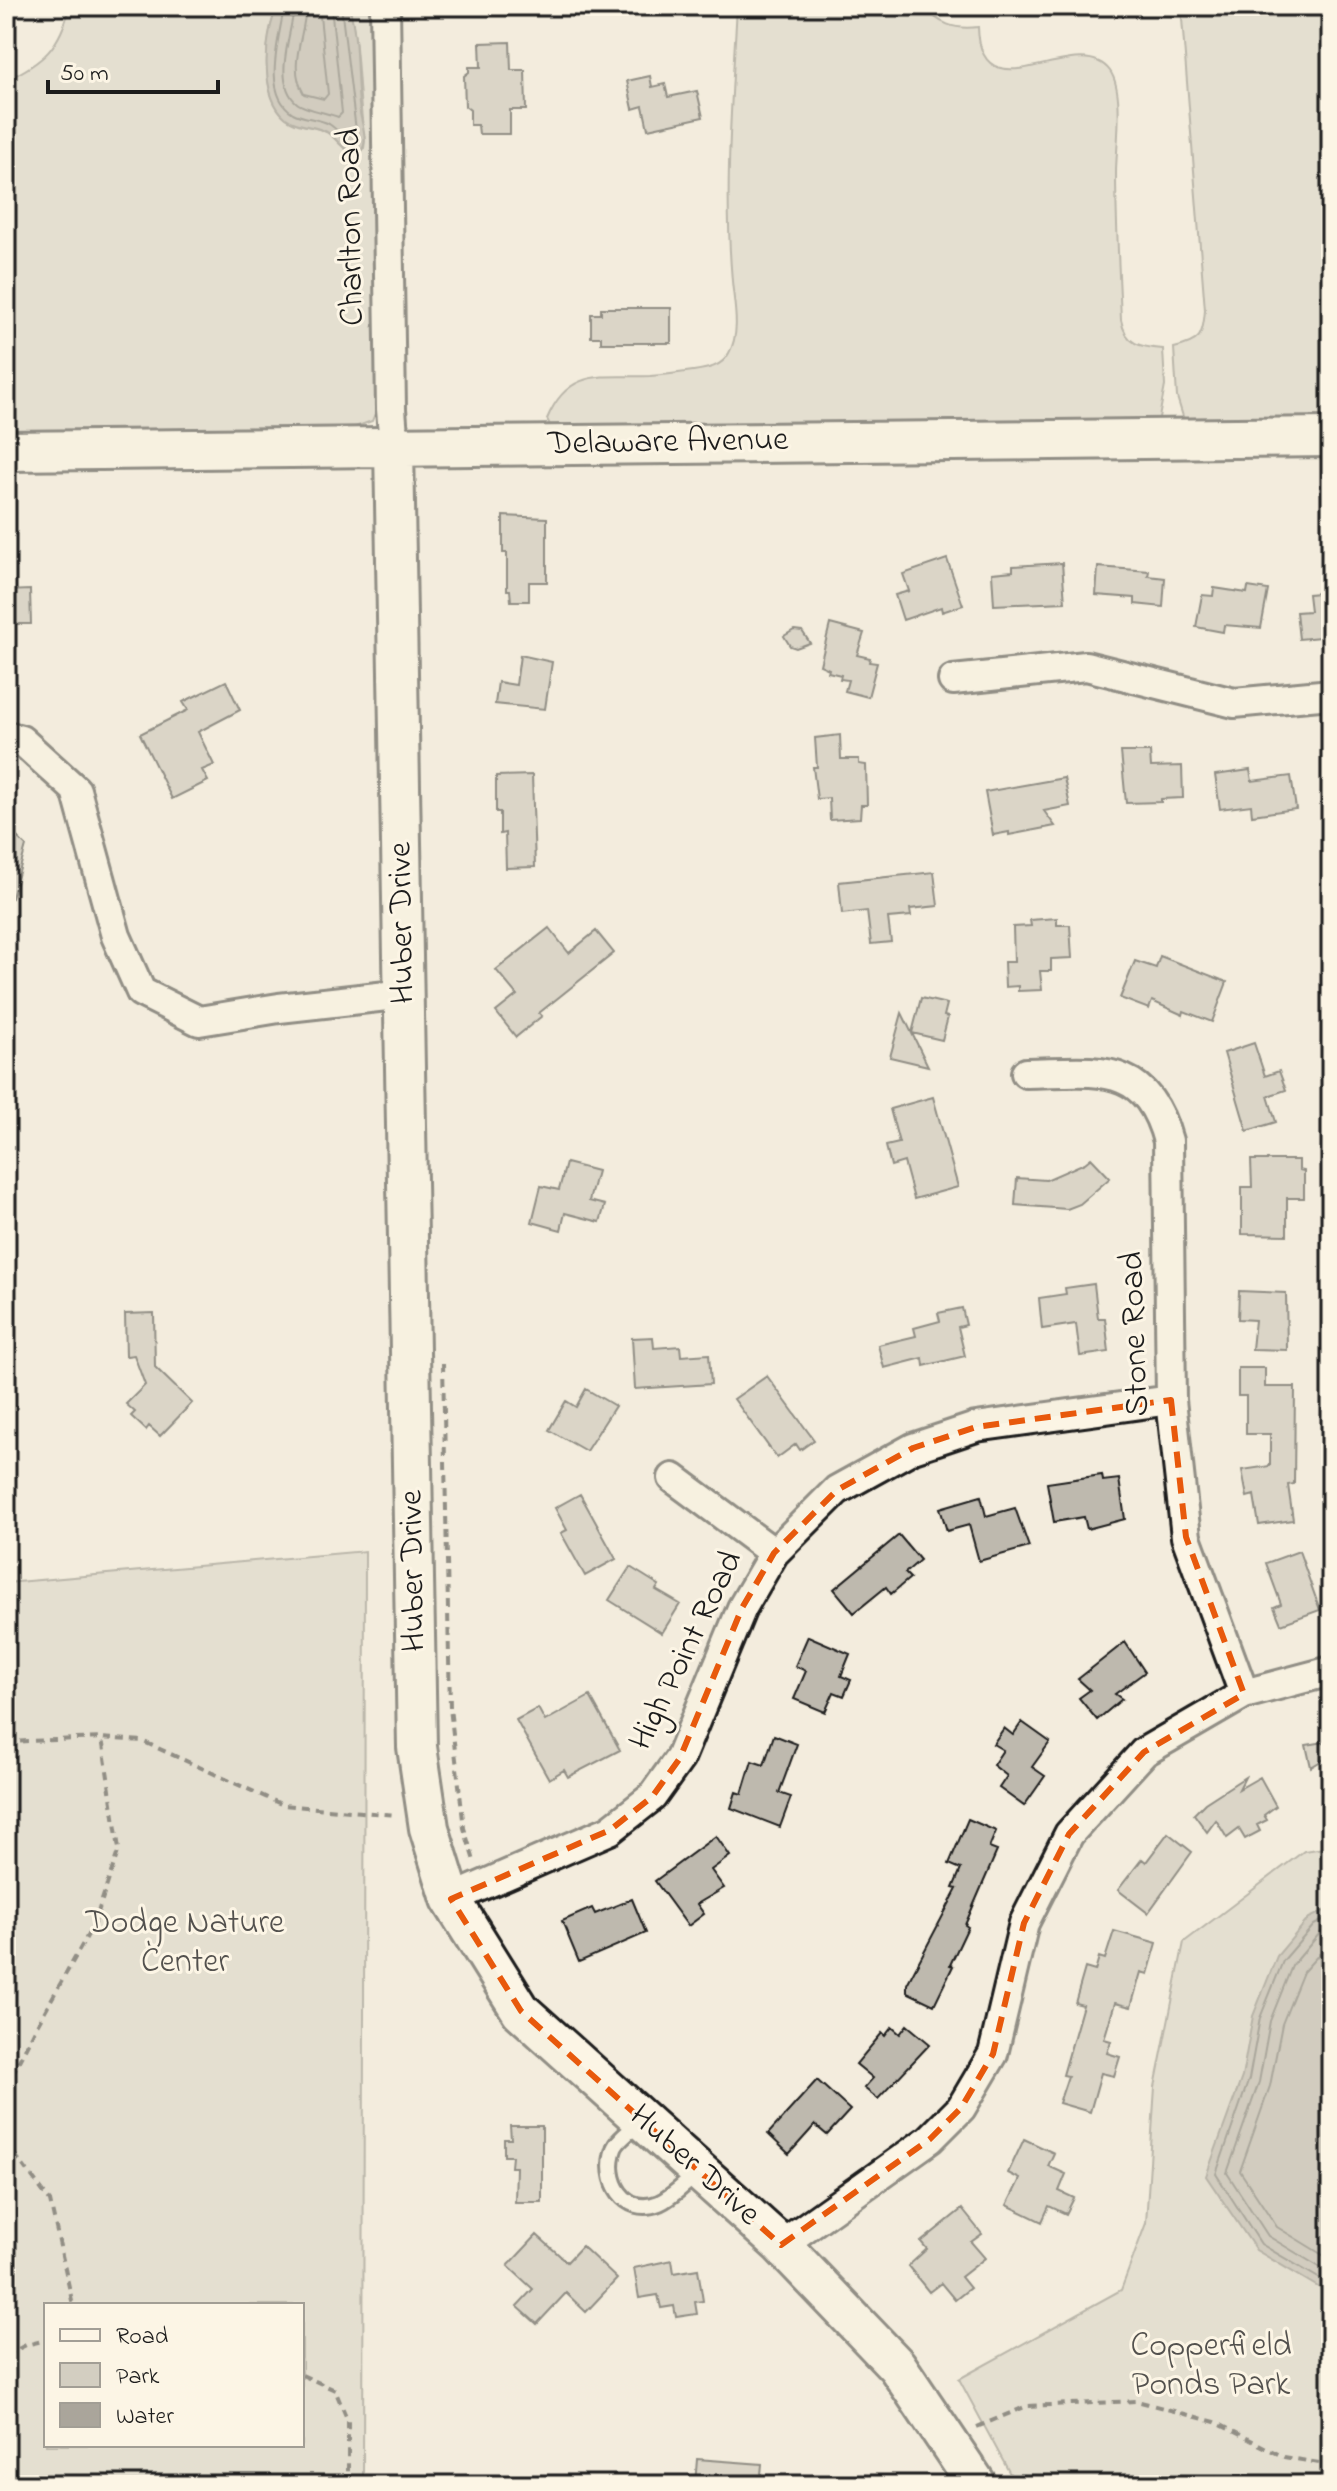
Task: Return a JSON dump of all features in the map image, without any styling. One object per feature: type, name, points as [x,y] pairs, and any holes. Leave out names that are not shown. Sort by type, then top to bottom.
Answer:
[{"type":"street","name":"Charlton Road","points":[[385,6],[394,447]]},
{"type":"street","name":"Delaware Avenue","points":[[6,451],[1331,437]]},
{"type":"street","name":"Huber Drive","points":[[394,447],[417,1747],[427,1815],[521,2011],[781,2245],[897,2366],[977,2485]]},
{"type":"street","points":[[953,680],[1086,666],[1234,703],[1331,694]]},
{"type":"street","points":[[6,736],[21,740],[76,790],[116,936],[141,992],[199,1021],[279,1008],[405,994]]},
{"type":"street","name":"Stone Road","points":[[1026,1073],[1113,1073],[1142,1088],[1161,1114],[1168,1141],[1171,1400],[1186,1537],[1244,1694]]},
{"type":"street","name":"High Point Road","points":[[466,1892],[610,1830],[652,1797],[680,1758],[742,1608],[774,1553],[837,1490],[913,1448],[976,1427],[1171,1400]]},
{"type":"street","points":[[673,1478],[774,1553]]},
{"type":"street","points":[[781,2245],[930,2139],[961,2108],[993,2054],[1024,1923],[1069,1834],[1144,1752],[1244,1694],[1331,1671]]},
{"type":"lane","points":[[642,2120],[614,2147],[611,2167],[614,2187],[625,2200],[635,2204],[658,2203],[700,2172]]},
{"type":"path","points":[[442,1351],[450,1708],[464,1828],[466,1892]]},
{"type":"path","points":[[6,1742],[102,1738],[142,1741],[283,1805],[386,1815],[427,1815]]},
{"type":"path","points":[[6,2087],[94,1924],[119,1849],[102,1738]]},
{"type":"path","points":[[6,2143],[50,2201],[73,2303]]},
{"type":"path","points":[[6,2355],[44,2340]]},
{"type":"path","points":[[304,2376],[335,2390],[348,2421],[348,2485]]},
{"type":"path","points":[[977,2427],[1027,2406],[1137,2401],[1215,2422],[1284,2457],[1331,2465]]},
{"type":"path","points":[[969,2415],[983,2439]]},
{"type":"highlighted area","points":[[1171,1400],[1186,1537],[1244,1694],[1144,1752],[1069,1834],[1024,1923],[993,2054],[961,2108],[930,2139],[781,2245],[521,2011],[451,1899],[610,1830],[652,1797],[680,1758],[742,1608],[774,1553],[837,1490],[913,1448],[976,1427]]},
{"type":"green space","points":[[70,6],[278,6],[267,50],[273,99],[280,112],[291,121],[326,132],[343,147],[356,152],[364,148],[365,141],[349,6],[373,6],[378,406],[372,421],[355,427],[6,431],[6,80],[31,67],[48,52],[61,32]]},
{"type":"green space","points":[[737,6],[923,6],[948,24],[962,28],[978,27],[983,53],[995,66],[1012,69],[1033,67],[1076,58],[1095,60],[1110,71],[1115,80],[1119,120],[1116,191],[1121,320],[1130,340],[1163,349],[1165,386],[1158,423],[552,429],[547,419],[556,402],[577,383],[590,378],[655,376],[709,368],[722,361],[733,345],[736,318],[730,247],[729,178]]},
{"type":"green space","points":[[1181,6],[1331,6],[1331,421],[1185,423],[1177,397],[1174,348],[1198,337],[1205,310]]},
{"type":"green space","name":"Dodge Nature Center","points":[[365,1551],[363,2485],[6,2485],[6,1583]]},
{"type":"green space","name":"Copperfield Ponds Park","points":[[1331,1847],[1331,2485],[1016,2485],[959,2379],[1121,2290],[1146,2223],[1155,2087],[1184,1942],[1304,1851]]},
{"type":"water","points":[[278,6],[349,6],[365,137],[362,150],[346,149],[327,132],[291,121],[277,108],[268,80],[267,48]]},
{"type":"water","points":[[1331,1908],[1331,2351],[1322,2339],[1323,2290],[1256,2250],[1206,2176],[1242,2077],[1253,2016],[1277,1956],[1309,1918]]},
{"type":"building","points":[[510,42],[511,70],[525,70],[526,110],[510,110],[510,134],[479,134],[478,125],[470,125],[470,110],[465,106],[464,76],[469,72],[469,67],[481,67],[480,43]]},
{"type":"building","points":[[650,76],[652,87],[665,84],[668,97],[697,91],[703,117],[648,129],[643,106],[633,109],[627,81]]},
{"type":"building","points":[[601,308],[671,308],[671,343],[601,343],[601,337],[591,337],[591,314],[601,314]]},
{"type":"building","points":[[503,516],[547,518],[547,582],[529,582],[529,601],[511,601],[510,590],[507,590]]},
{"type":"building","points":[[947,559],[963,605],[942,612],[941,607],[903,620],[895,595],[909,591],[903,574]]},
{"type":"building","points":[[1062,563],[1065,602],[994,605],[992,573],[1013,571],[1013,566]]},
{"type":"building","points":[[1098,567],[1149,571],[1148,576],[1165,578],[1163,607],[1135,604],[1135,598],[1096,595]]},
{"type":"building","points":[[1248,587],[1268,590],[1261,628],[1224,625],[1223,632],[1196,627],[1202,595],[1213,596],[1214,588],[1247,593]]},
{"type":"building","points":[[30,590],[31,624],[6,624],[6,591]]},
{"type":"building","points":[[1331,592],[1331,636],[1299,639],[1296,612],[1310,611],[1308,594]]},
{"type":"building","points":[[830,624],[864,633],[857,655],[877,663],[868,697],[845,691],[848,680],[840,679],[841,675],[828,672],[829,669],[820,665]]},
{"type":"building","points":[[794,630],[802,631],[810,643],[796,648],[790,646],[784,636]]},
{"type":"building","points":[[520,655],[552,662],[545,709],[495,704],[498,682],[516,685]]},
{"type":"building","points":[[226,681],[240,710],[198,732],[214,765],[202,770],[208,781],[172,799],[140,734],[188,710],[183,702]]},
{"type":"building","points":[[840,735],[841,759],[859,759],[859,764],[866,765],[867,805],[861,805],[860,818],[830,820],[829,798],[817,799],[813,767],[817,767],[815,738]]},
{"type":"building","points":[[1121,752],[1150,752],[1151,767],[1182,766],[1183,798],[1126,803]]},
{"type":"building","points":[[1250,770],[1252,781],[1291,776],[1296,809],[1252,815],[1251,805],[1220,809],[1215,775]]},
{"type":"building","points":[[532,775],[535,867],[506,868],[505,833],[500,834],[500,812],[496,812],[496,776]]},
{"type":"building","points":[[1064,778],[1070,806],[1044,811],[1055,826],[993,835],[985,792]]},
{"type":"building","points":[[6,826],[26,846],[12,898],[6,897]]},
{"type":"building","points":[[934,872],[938,906],[910,909],[911,916],[888,918],[891,942],[871,944],[867,911],[842,914],[839,882]]},
{"type":"building","points":[[1057,918],[1057,925],[1070,925],[1072,958],[1051,959],[1051,971],[1040,971],[1042,990],[1018,991],[1018,986],[1005,987],[1004,962],[1014,962],[1013,927],[1031,926],[1030,920]]},
{"type":"building","points":[[549,928],[569,953],[596,931],[614,953],[539,1013],[542,1016],[516,1037],[496,1012],[517,995],[496,970]]},
{"type":"building","points":[[1160,956],[1227,982],[1212,1022],[1184,1011],[1183,1015],[1152,1001],[1149,1009],[1120,998],[1135,961],[1156,968]]},
{"type":"building","points":[[921,998],[947,1004],[944,1016],[948,1017],[942,1040],[912,1033]]},
{"type":"building","points":[[902,1013],[928,1066],[890,1057]]},
{"type":"building","points":[[1254,1043],[1265,1076],[1279,1071],[1286,1090],[1268,1096],[1276,1122],[1247,1131],[1224,1053]]},
{"type":"building","points":[[933,1097],[958,1187],[914,1199],[904,1162],[891,1166],[886,1146],[899,1143],[890,1109]]},
{"type":"building","points":[[1091,1158],[1110,1178],[1080,1204],[1067,1209],[1015,1205],[1017,1178],[1046,1180]]},
{"type":"building","points":[[1251,1160],[1299,1160],[1299,1170],[1304,1171],[1304,1198],[1287,1198],[1287,1235],[1242,1234],[1242,1187],[1252,1187]]},
{"type":"building","points":[[566,1163],[597,1171],[589,1201],[605,1205],[600,1222],[565,1213],[561,1230],[532,1222],[541,1186],[559,1190]]},
{"type":"building","points":[[1094,1284],[1098,1318],[1105,1318],[1109,1352],[1080,1356],[1076,1324],[1042,1329],[1039,1298],[1066,1294],[1065,1288]]},
{"type":"building","points":[[1239,1291],[1286,1293],[1287,1350],[1252,1349],[1255,1320],[1238,1319]]},
{"type":"building","points":[[962,1308],[966,1325],[958,1327],[965,1356],[924,1366],[923,1358],[884,1368],[878,1345],[916,1336],[914,1328],[940,1321],[938,1313]]},
{"type":"building","points":[[154,1313],[155,1367],[192,1403],[160,1436],[149,1426],[146,1430],[131,1416],[135,1412],[126,1404],[145,1385],[134,1355],[126,1356],[125,1314]]},
{"type":"building","points":[[653,1337],[654,1348],[680,1346],[681,1356],[709,1354],[711,1384],[635,1389],[632,1338]]},
{"type":"building","points":[[1238,1368],[1265,1368],[1265,1387],[1295,1387],[1294,1484],[1288,1485],[1293,1520],[1259,1525],[1254,1495],[1247,1497],[1242,1470],[1270,1466],[1270,1434],[1246,1434],[1246,1396],[1238,1396]]},
{"type":"building","points":[[767,1376],[814,1440],[800,1450],[796,1444],[777,1458],[734,1399]]},
{"type":"building","points":[[586,1389],[615,1406],[586,1451],[549,1430],[566,1401],[576,1407]]},
{"type":"building","points":[[1102,1475],[1103,1481],[1119,1479],[1125,1519],[1087,1529],[1084,1517],[1054,1522],[1047,1483]]},
{"type":"building","points":[[580,1494],[616,1559],[585,1576],[561,1533],[567,1530],[555,1508]]},
{"type":"building","points":[[981,1496],[986,1516],[1015,1508],[1029,1547],[979,1561],[969,1525],[947,1531],[940,1508]]},
{"type":"building","points":[[899,1535],[920,1560],[905,1573],[910,1578],[891,1594],[886,1587],[854,1613],[834,1589]]},
{"type":"building","points":[[1299,1551],[1320,1610],[1281,1624],[1274,1607],[1281,1604],[1266,1563]]},
{"type":"building","points":[[630,1567],[659,1585],[656,1590],[680,1604],[662,1633],[609,1600]]},
{"type":"building","points":[[808,1636],[850,1654],[841,1676],[851,1680],[844,1696],[834,1692],[825,1712],[794,1699],[806,1671],[795,1666]]},
{"type":"building","points":[[1125,1642],[1145,1672],[1115,1694],[1122,1699],[1097,1720],[1079,1698],[1090,1690],[1078,1679]]},
{"type":"building","points":[[590,1696],[620,1750],[568,1777],[564,1770],[549,1779],[516,1720],[538,1708],[545,1721]]},
{"type":"building","points":[[1022,1722],[1050,1742],[1032,1767],[1045,1776],[1024,1806],[999,1788],[1007,1776],[993,1765],[1003,1750],[993,1744],[1004,1728],[1013,1735]]},
{"type":"building","points":[[774,1735],[797,1744],[779,1793],[791,1797],[780,1827],[731,1808],[736,1792],[742,1794],[752,1761],[764,1765]]},
{"type":"building","points":[[1331,1741],[1331,1755],[1311,1767],[1306,1745]]},
{"type":"building","points":[[1245,1777],[1239,1789],[1260,1777],[1276,1806],[1264,1815],[1267,1820],[1257,1825],[1260,1831],[1245,1839],[1239,1829],[1227,1838],[1216,1820],[1207,1832],[1194,1814],[1205,1803]]},
{"type":"building","points":[[968,1819],[996,1831],[989,1848],[997,1851],[965,1925],[968,1927],[950,1965],[953,1966],[934,2005],[907,1992],[907,1984],[957,1889],[953,1888],[961,1869],[949,1864]]},
{"type":"building","points":[[1168,1833],[1192,1852],[1148,1913],[1118,1890],[1142,1859],[1146,1862]]},
{"type":"building","points":[[716,1836],[730,1856],[711,1870],[724,1888],[697,1904],[704,1914],[688,1926],[655,1881]]},
{"type":"building","points":[[632,1899],[646,1933],[579,1962],[562,1921],[592,1908],[595,1914]]},
{"type":"building","points":[[1114,1931],[1157,1943],[1148,1974],[1141,1972],[1131,2007],[1115,2003],[1104,2039],[1111,2041],[1107,2053],[1120,2057],[1114,2076],[1101,2073],[1090,2112],[1059,2103],[1068,2076],[1063,2075],[1083,2005],[1075,2003],[1085,1968],[1095,1971],[1099,1957],[1105,1959]]},
{"type":"building","points":[[907,2025],[930,2044],[878,2099],[864,2088],[873,2078],[856,2064],[882,2033],[885,2036],[892,2027],[900,2034]]},
{"type":"building","points":[[817,2080],[850,2110],[827,2135],[815,2125],[789,2154],[768,2134]]},
{"type":"building","points":[[510,2126],[542,2126],[542,2202],[515,2202],[516,2167],[511,2167],[512,2156],[504,2156],[504,2139],[511,2139]]},
{"type":"building","points":[[1024,2139],[1054,2153],[1048,2166],[1066,2174],[1059,2191],[1074,2198],[1066,2214],[1049,2206],[1042,2222],[1007,2205],[1020,2179],[1008,2173]]},
{"type":"building","points":[[962,2209],[982,2234],[971,2242],[985,2258],[961,2277],[970,2288],[955,2300],[941,2283],[929,2292],[908,2266],[927,2249],[921,2242]]},
{"type":"building","points":[[537,2235],[567,2262],[582,2246],[617,2279],[586,2312],[566,2293],[537,2324],[517,2306],[533,2289],[508,2266]]},
{"type":"building","points":[[672,2260],[674,2273],[698,2269],[703,2301],[695,2302],[697,2314],[676,2317],[674,2306],[661,2308],[658,2295],[639,2298],[634,2268]]},
{"type":"building","points":[[697,2459],[762,2464],[760,2485],[695,2485]]}]
